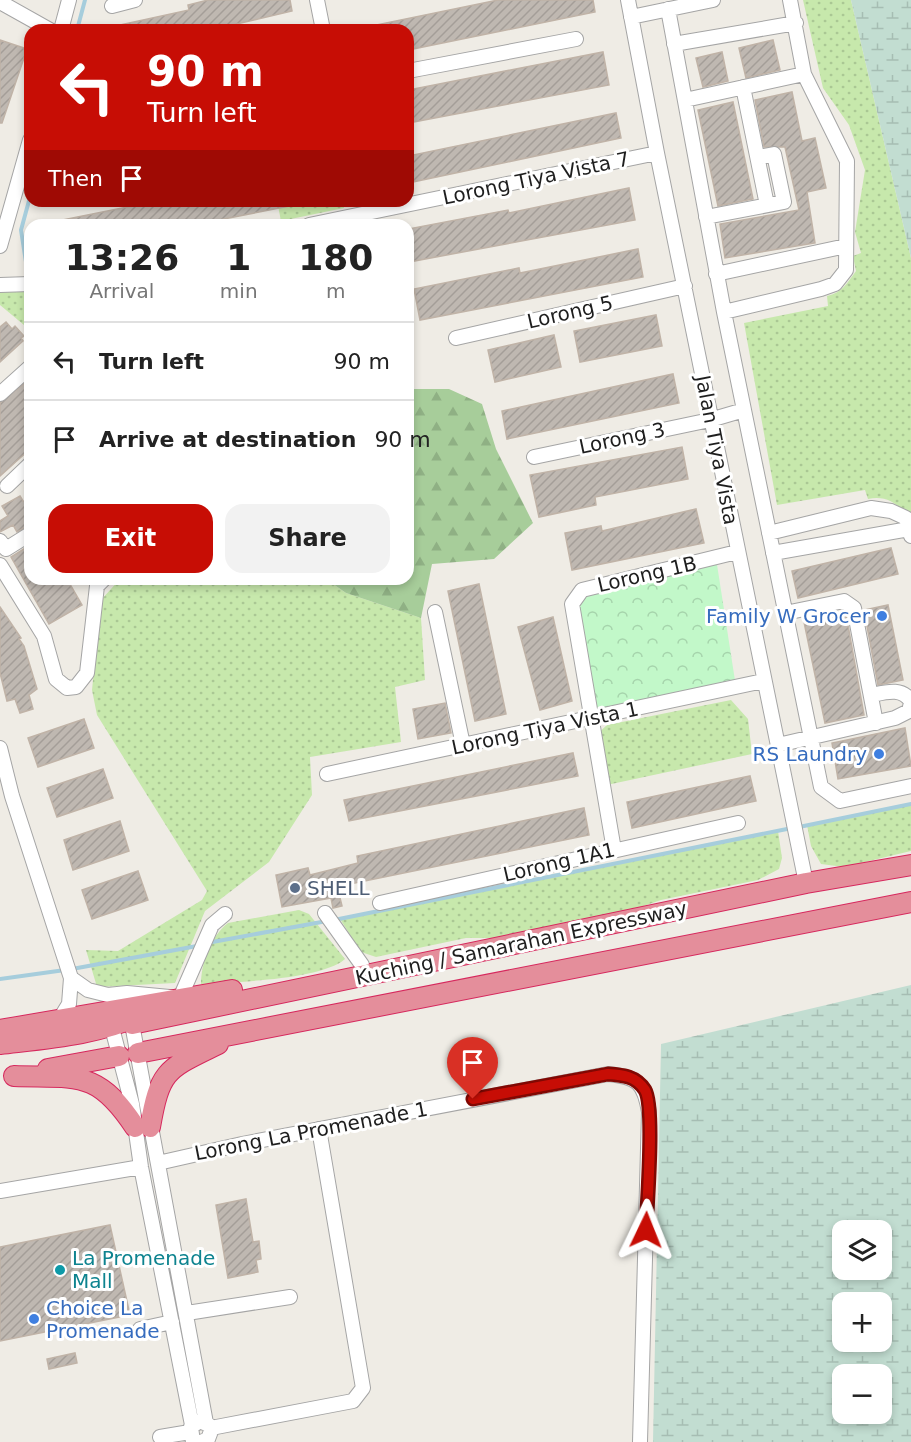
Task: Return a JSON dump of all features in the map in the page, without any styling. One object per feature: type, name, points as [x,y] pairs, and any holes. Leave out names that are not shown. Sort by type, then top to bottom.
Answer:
[{"type":"highway","name":"Kuching / Samarahan Expressway","points":[[132,1024],[806,883],[911,865]]},
{"type":"highway","name":"Kuching / Samarahan Expressway","points":[[7,1077],[911,902]]},
{"type":"highway","points":[[0,1030],[58,1022],[472,943],[486,943],[496,948]]},
{"type":"highway","points":[[0,1044],[112,1028],[180,998]]},
{"type":"highway","points":[[7,1077],[66,1077],[98,1085],[142,1127],[159,1084],[173,1066],[245,1031]]},
{"type":"street","points":[[63,24],[69,0]]},
{"type":"street","points":[[112,6],[135,0]]},
{"type":"street","points":[[317,0],[322,24]]},
{"type":"street","name":"Jalan Tiya Vista","points":[[628,0],[710,420],[806,883]]},
{"type":"street","points":[[631,17],[713,0]]},
{"type":"street","points":[[724,312],[835,284],[846,270],[847,161],[804,74],[790,0]]},
{"type":"street","points":[[0,2],[39,24]]},
{"type":"street","points":[[668,9],[716,274],[821,787],[840,801],[911,786]]},
{"type":"street","points":[[674,44],[796,23]]},
{"type":"street","points":[[414,69],[576,39]]},
{"type":"street","points":[[685,100],[804,74]]},
{"type":"street","points":[[706,217],[767,205],[743,87]]},
{"type":"street","name":"Lorong Tiya Vista 7","points":[[414,204],[657,153]]},
{"type":"street","points":[[0,246],[24,161]]},
{"type":"street","name":"Lorong Tiya Vista 7","points":[[344,219],[401,207]]},
{"type":"street","points":[[716,274],[846,246]]},
{"type":"street","points":[[0,285],[24,284]]},
{"type":"street","name":"Lorong 5","points":[[456,338],[685,286]]},
{"type":"street","points":[[0,394],[24,372]]},
{"type":"street","name":"Lorong 3","points":[[534,457],[710,420],[744,410]]},
{"type":"street","points":[[7,486],[24,470]]},
{"type":"street","points":[[769,533],[871,507],[891,511],[906,518],[910,533],[773,553]]},
{"type":"street","points":[[0,541],[6,549],[24,538]]},
{"type":"street","name":"Lorong 1B","points":[[590,718],[572,616],[575,596],[588,588],[737,552]]},
{"type":"street","points":[[0,565],[44,636],[57,679],[68,688],[76,687],[87,673],[98,585]]},
{"type":"street","points":[[785,613],[844,601],[850,603],[854,608],[876,723]]},
{"type":"street","points":[[435,612],[463,745]]},
{"type":"street","name":"Lorong Tiya Vista 1","points":[[327,774],[763,681]]},
{"type":"street","points":[[778,745],[903,716],[909,711],[911,703],[903,693],[891,691],[872,695]]},
{"type":"street","points":[[590,718],[614,850]]},
{"type":"street","points":[[0,748],[12,796],[71,978],[69,1004],[58,1022]]},
{"type":"street","name":"Lorong 1A1","points":[[380,903],[738,823]]},
{"type":"street","points":[[324,913],[362,965]]},
{"type":"street","points":[[71,978],[88,990],[108,995],[127,993],[180,998],[212,924],[225,914]]},
{"type":"street","points":[[132,1024],[129,1054],[142,1127],[141,1167],[172,1322],[200,1435]]},
{"type":"street","points":[[112,1028],[129,1054],[142,1127],[158,1163],[187,1313],[200,1435]]},
{"type":"street","name":"Lorong La Promenade 1","points":[[158,1163],[319,1129],[608,1074],[630,1076],[645,1090],[649,1112],[640,1442]]},
{"type":"street","points":[[160,1437],[200,1435],[354,1401],[363,1388],[319,1129]]},
{"type":"street","points":[[0,1191],[141,1167]]},
{"type":"street","points":[[187,1313],[290,1297]]},
{"type":"street","points":[[140,1329],[172,1322]]},
{"type":"green space","points":[[803,0],[851,0],[911,258],[911,521],[893,502],[875,498],[868,499],[865,490],[777,505],[744,323],[828,306],[827,296],[837,293],[847,283],[856,271],[853,256],[861,253],[855,232],[865,170],[849,125],[823,88]]},
{"type":"green space","points":[[851,0],[911,0],[911,258]]},
{"type":"green space","points":[[278,207],[344,207],[291,219],[281,219]]},
{"type":"green space","points":[[0,290],[24,290],[24,325],[0,305]]},
{"type":"green space","points":[[414,389],[449,389],[482,404],[496,449],[533,523],[494,559],[432,564],[421,618],[346,593],[335,585],[414,585]]},
{"type":"green space","points":[[716,558],[736,687],[590,718],[575,596]]},
{"type":"green space","points":[[115,585],[335,585],[346,593],[421,618],[425,680],[395,687],[401,742],[310,757],[312,795],[269,862],[205,911],[175,983],[97,987],[86,950],[118,951],[202,900],[207,891],[97,715],[92,690],[101,600]]},
{"type":"green space","points":[[731,700],[748,719],[752,754],[602,786],[593,738],[607,725]]},
{"type":"green space","points":[[911,804],[911,851],[844,867],[821,864],[811,846],[807,825]]},
{"type":"green space","points":[[778,831],[782,858],[779,869],[758,880],[661,900],[620,914],[495,938],[466,938],[376,957],[361,952],[340,919]]},
{"type":"green space","points":[[299,910],[309,914],[345,959],[333,966],[298,976],[201,984],[208,950],[222,928],[228,923]]},
{"type":"green space","points":[[911,985],[911,1442],[653,1442],[661,1044]]},
{"type":"building","points":[[208,0],[290,0],[292,11],[237,24],[124,24],[189,10],[188,5]]},
{"type":"building","points":[[498,0],[593,0],[595,12],[414,49],[414,24],[381,24]]},
{"type":"building","points":[[0,40],[24,48],[24,58],[2,123],[0,123]]},
{"type":"building","points":[[773,40],[780,70],[746,78],[739,48]]},
{"type":"building","points":[[603,52],[609,85],[414,122],[414,89]]},
{"type":"building","points":[[722,52],[728,81],[703,87],[696,58]]},
{"type":"building","points":[[792,92],[802,141],[815,138],[826,188],[807,192],[815,243],[725,258],[720,224],[799,210],[785,147],[764,147],[755,100]]},
{"type":"building","points":[[733,102],[753,199],[718,206],[698,110]]},
{"type":"building","points":[[616,113],[621,138],[414,182],[414,155]]},
{"type":"building","points":[[629,188],[635,220],[414,261],[414,228],[508,210],[509,213]]},
{"type":"building","points":[[127,207],[285,207],[224,219],[67,219]]},
{"type":"building","points":[[638,249],[643,277],[420,320],[414,289],[519,268],[520,273]]},
{"type":"building","points":[[656,315],[662,346],[580,362],[574,331]]},
{"type":"building","points":[[6,322],[12,329],[15,326],[24,336],[21,338],[23,341],[0,362],[0,327]]},
{"type":"building","points":[[554,335],[561,367],[495,382],[488,350]]},
{"type":"building","points":[[673,374],[679,403],[507,439],[502,411]]},
{"type":"building","points":[[24,384],[24,454],[0,476],[0,403]]},
{"type":"building","points":[[682,447],[688,479],[595,497],[596,505],[539,517],[530,475]]},
{"type":"building","points":[[20,496],[24,501],[24,528],[17,532],[13,525],[0,532],[0,521],[8,516],[2,506]]},
{"type":"building","points":[[696,509],[704,543],[572,570],[565,533],[601,526],[602,531]]},
{"type":"building","points":[[891,548],[898,574],[798,598],[792,571]]},
{"type":"building","points":[[24,549],[24,580],[11,557]]},
{"type":"building","points":[[479,584],[506,714],[475,721],[448,591]]},
{"type":"building","points":[[27,585],[70,585],[82,605],[49,624]]},
{"type":"building","points":[[888,605],[903,680],[878,685],[864,610]]},
{"type":"building","points":[[0,607],[21,638],[19,639],[24,646],[37,689],[29,695],[33,709],[20,713],[15,699],[7,701],[0,673]]},
{"type":"building","points":[[846,614],[864,715],[825,723],[804,622]]},
{"type":"building","points":[[553,617],[572,701],[540,710],[518,627]]},
{"type":"building","points":[[445,703],[451,733],[418,739],[413,709]]},
{"type":"building","points":[[84,719],[94,748],[38,767],[28,738]]},
{"type":"building","points":[[905,728],[911,766],[838,779],[832,743]]},
{"type":"building","points":[[573,753],[578,776],[349,821],[344,800]]},
{"type":"building","points":[[103,769],[113,798],[57,817],[47,788]]},
{"type":"building","points":[[750,776],[756,801],[632,828],[627,802]]},
{"type":"building","points":[[584,808],[589,835],[345,885],[345,888],[338,890],[342,906],[333,908],[331,898],[282,907],[276,875],[308,868],[310,875],[358,863],[357,856]]},
{"type":"building","points":[[120,821],[129,851],[73,870],[64,840]]},
{"type":"building","points":[[138,871],[148,900],[92,919],[82,890]]},
{"type":"building","points":[[246,1199],[253,1242],[259,1241],[261,1259],[256,1260],[258,1272],[228,1278],[216,1205]]},
{"type":"building","name":"La Promenade Mall","points":[[110,1225],[130,1315],[0,1341],[0,1247]]},
{"type":"building","points":[[75,1353],[77,1363],[49,1369],[47,1359]]},
{"type":"waterway","points":[[79,24],[85,0]]},
{"type":"waterway","points":[[24,219],[27,207]]},
{"type":"waterway","points":[[24,219],[21,230],[24,249]]},
{"type":"waterway","points":[[799,827],[911,804]]},
{"type":"waterway","points":[[334,920],[792,828]]},
{"type":"waterway","points":[[207,943],[327,921]]},
{"type":"waterway","points":[[72,969],[197,946]]},
{"type":"waterway","points":[[0,979],[65,970]]},
{"type":"place","name":"Family W Grocer","points":[[882,616]]},
{"type":"place","name":"RS Laundry","points":[[879,754]]},
{"type":"place","name":"SHELL","points":[[295,888]]},
{"type":"place","name":"La Promenade Mall","points":[[60,1270]]},
{"type":"place","name":"Choice La Promenade","points":[[34,1319]]},
{"type":"route","points":[[473,1099],[608,1074],[630,1076],[645,1090],[649,1112],[646,1230]]}]
